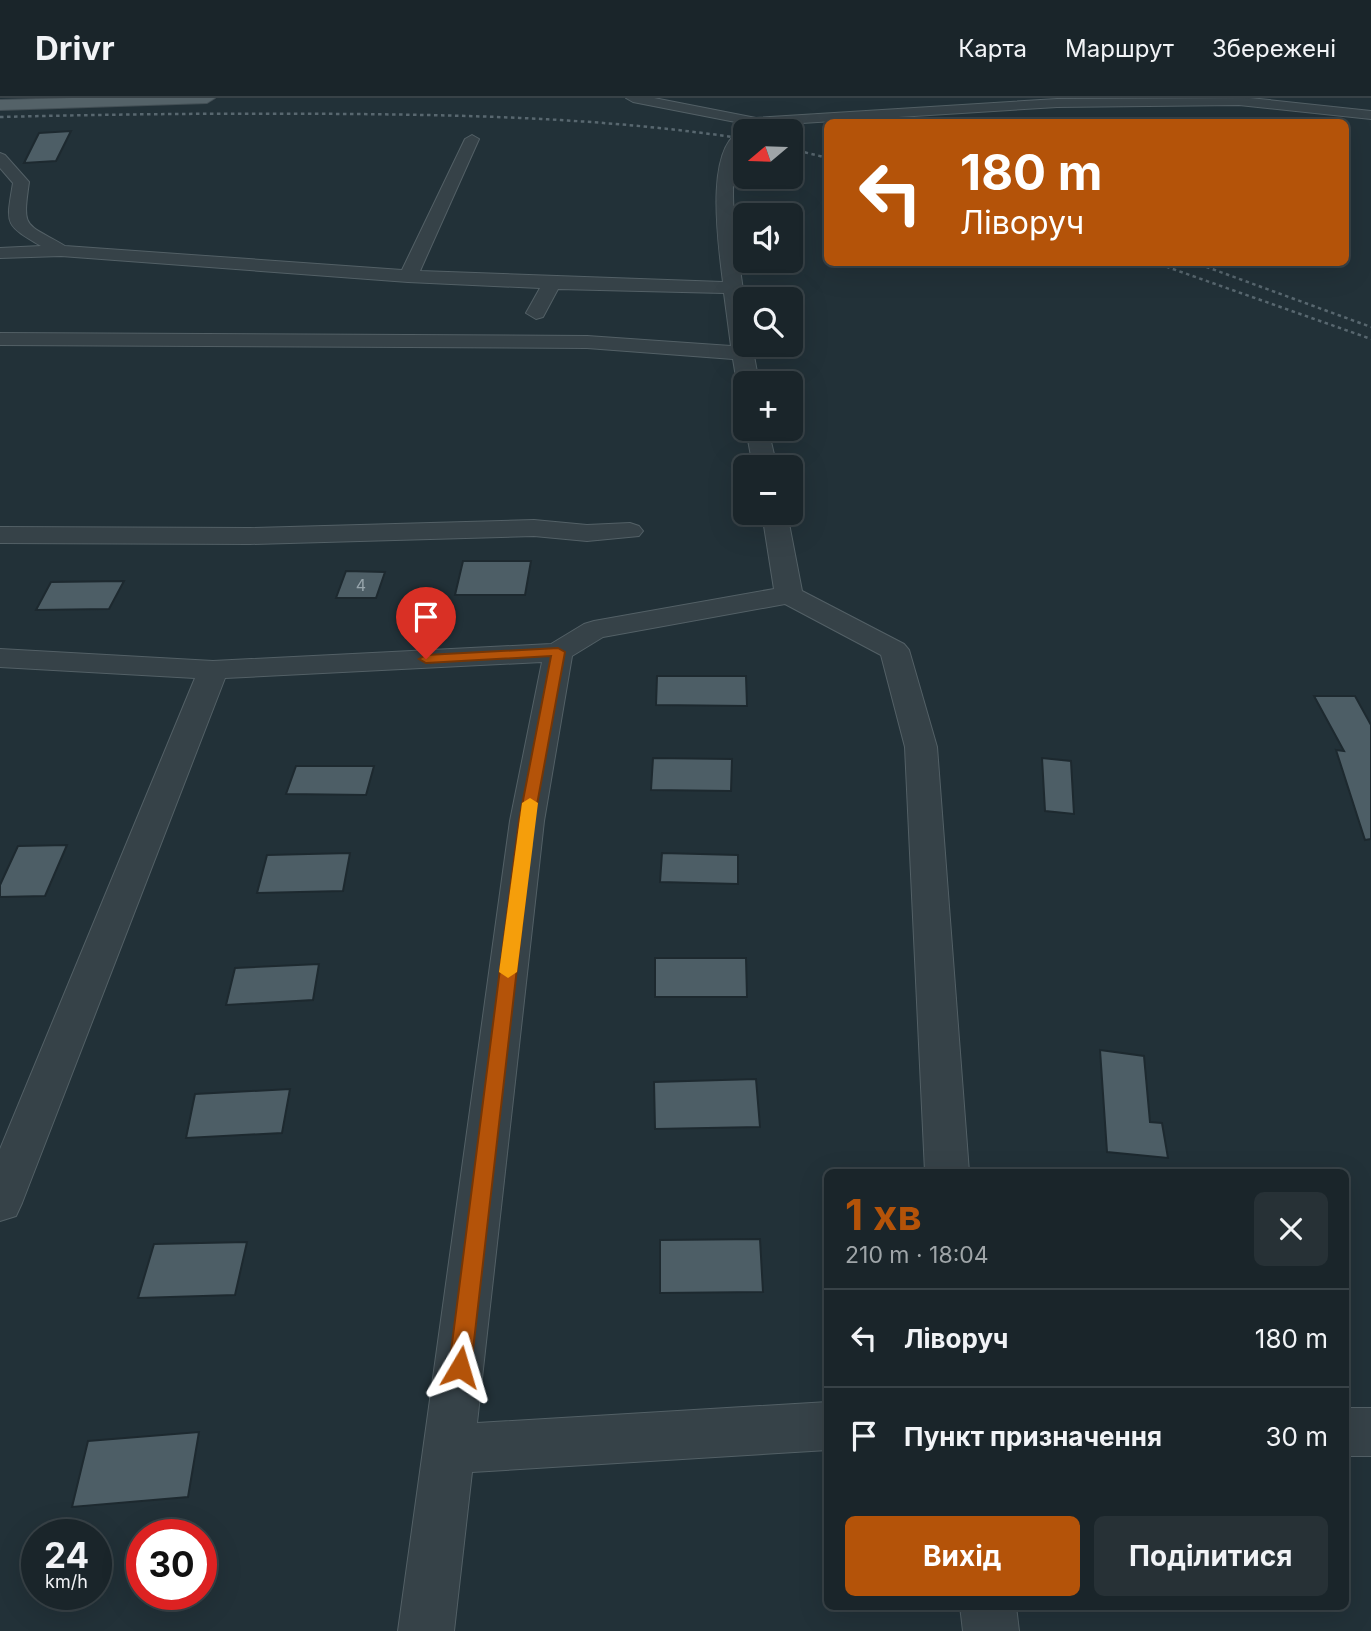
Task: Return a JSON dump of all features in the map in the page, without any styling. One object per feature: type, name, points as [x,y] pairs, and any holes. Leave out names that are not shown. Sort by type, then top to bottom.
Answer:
[{"type":"main road","points":[[0,105],[207,98]]},
{"type":"street","points":[[633,98],[733,124]]},
{"type":"street","points":[[868,119],[1057,103],[1239,101],[1371,115]]},
{"type":"street","points":[[803,125],[824,123]]},
{"type":"street","points":[[408,276],[472,139]]},
{"type":"street","points":[[0,253],[61,251],[408,276],[733,288],[726,181],[730,150],[733,147]]},
{"type":"street","points":[[0,158],[21,182],[16,215],[20,226],[61,251]]},
{"type":"street","points":[[536,313],[552,283]]},
{"type":"street","points":[[0,339],[587,342],[733,352]]},
{"type":"street","points":[[776,525],[789,595]]},
{"type":"street","points":[[0,535],[250,536],[534,528],[587,533],[630,531]]},
{"type":"street","points":[[0,659],[213,670],[558,652],[594,630],[789,595],[894,650],[921,747],[947,1169]]},
{"type":"street","points":[[426,1631],[527,821],[558,652]]},
{"type":"street","points":[[0,1203],[213,670]]},
{"type":"street","points":[[450,1449],[824,1426]]},
{"type":"street","points":[[1349,1432],[1371,1432]]},
{"type":"street","points":[[988,1610],[991,1631]]},
{"type":"building","points":[[71,131],[56,161],[24,163],[39,133]]},
{"type":"building","points":[[463,561],[531,561],[525,595],[455,595]]},
{"type":"building","points":[[346,571],[385,572],[376,598],[336,598]]},
{"type":"building","points":[[124,581],[109,609],[36,610],[51,582]]},
{"type":"building","points":[[657,676],[746,676],[747,706],[656,705]]},
{"type":"building","points":[[1314,696],[1355,696],[1371,725],[1371,839],[1365,840],[1336,750],[1344,751]]},
{"type":"building","points":[[653,758],[732,759],[731,791],[651,790]]},
{"type":"building","points":[[1042,758],[1071,761],[1074,814],[1045,811]]},
{"type":"building","points":[[296,766],[374,766],[366,795],[286,794]]},
{"type":"building","points":[[67,845],[45,896],[0,897],[0,885],[18,846]]},
{"type":"building","points":[[350,853],[343,891],[257,893],[267,855]]},
{"type":"building","points":[[662,853],[738,855],[738,884],[660,882]]},
{"type":"building","points":[[655,958],[746,958],[747,997],[655,997]]},
{"type":"building","points":[[319,964],[313,1000],[226,1005],[235,968]]},
{"type":"building","points":[[1100,1050],[1144,1056],[1150,1122],[1162,1123],[1168,1158],[1107,1152]]},
{"type":"building","points":[[756,1079],[760,1127],[655,1129],[654,1082]]},
{"type":"building","points":[[290,1089],[282,1133],[186,1138],[195,1094]]},
{"type":"building","points":[[760,1239],[763,1292],[660,1293],[660,1240]]},
{"type":"building","points":[[247,1242],[235,1295],[138,1298],[154,1244]]},
{"type":"building","points":[[199,1432],[188,1497],[72,1507],[88,1441]]},
{"type":"railway","points":[[0,117],[131,114],[449,116],[548,119],[733,137]]},
{"type":"railway","points":[[803,152],[824,157]]},
{"type":"railway","points":[[1164,266],[1371,339]]},
{"type":"railway","points":[[1204,266],[1371,327]]},
{"type":"slow traffic","points":[[508,972],[530,803]]},
{"type":"route","points":[[426,659],[558,652],[527,821],[460,1367]]}]
